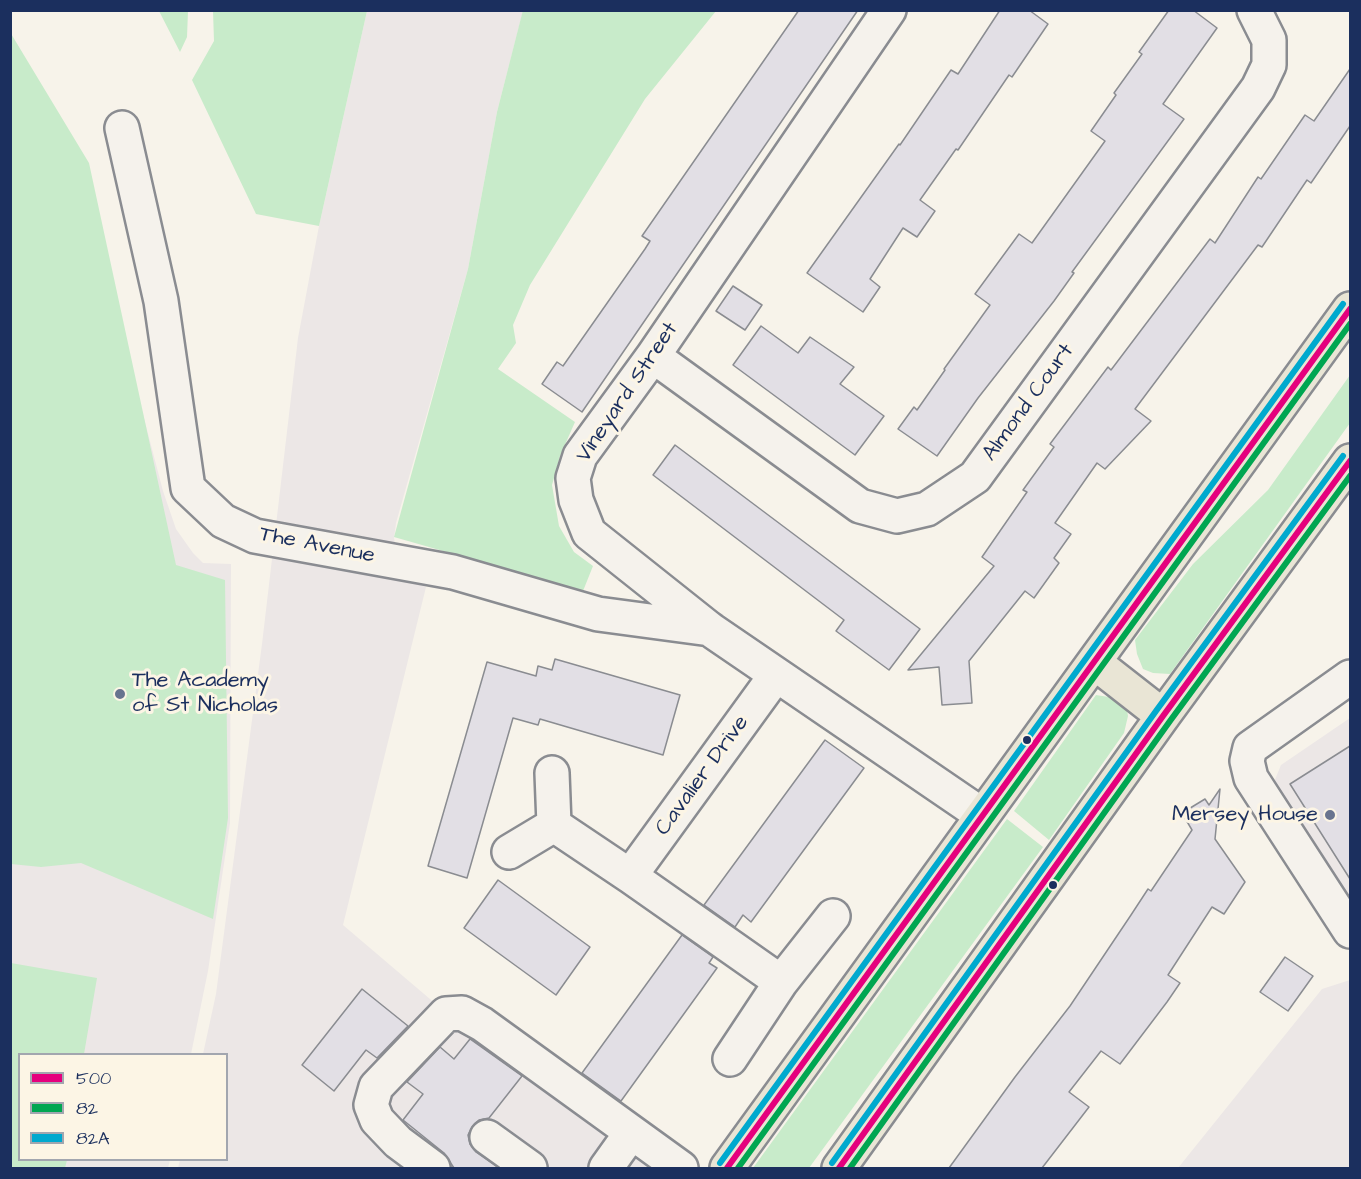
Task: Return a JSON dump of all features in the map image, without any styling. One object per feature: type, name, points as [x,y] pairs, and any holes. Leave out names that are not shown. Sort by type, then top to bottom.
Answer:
[{"type":"highway","points":[[727,1168],[1094,662],[1338,336],[1350,309]]},
{"type":"highway","points":[[839,1168],[1163,716],[1350,461]]},
{"type":"highway","points":[[1094,662],[1163,716]]},
{"type":"street","name":"Vineyard Street","points":[[890,10],[653,356],[580,456],[573,478],[576,500],[589,533],[711,630],[982,815]]},
{"type":"street","name":"Almond Court","points":[[653,356],[860,506],[897,516],[927,509],[975,477],[1258,88],[1269,65],[1269,40],[1254,10]]},
{"type":"street","name":"The Avenue","points":[[122,128],[160,301],[188,488],[223,521],[255,536],[453,572],[598,614],[711,630]]},
{"type":"street","name":"Cavalier Drive","points":[[630,876],[776,675]]},
{"type":"street","points":[[1345,911],[1251,778],[1247,761],[1250,748],[1350,677]]},
{"type":"street","points":[[552,773],[554,825]]},
{"type":"street","points":[[554,825],[781,982]]},
{"type":"street","points":[[509,852],[554,825]]},
{"type":"street","points":[[730,1059],[781,982],[833,916]]},
{"type":"street","points":[[433,1168],[398,1142],[377,1120],[371,1105],[376,1087],[446,1014],[462,1013],[482,1024],[681,1168]]},
{"type":"street","points":[[606,1168],[631,1132]]},
{"type":"street","points":[[487,1137],[530,1168]]},
{"type":"shaded area","points":[[367,11],[523,11],[497,112],[468,269],[396,523],[394,538],[402,578],[426,587],[343,925],[437,1005],[670,1168],[178,1168],[180,1161],[228,1161],[228,1053],[203,1053],[216,994],[262,644],[298,338],[319,226]]},
{"type":"shaded area","name":"The Academy of St Nicholas","points":[[10,86],[85,193],[163,491],[176,529],[203,563],[231,564],[230,823],[208,971],[191,1053],[18,1053],[18,1161],[170,1161],[168,1168],[11,1168]]},
{"type":"shaded area","points":[[1350,718],[1350,909],[1272,787],[1281,765]]},
{"type":"shaded area","points":[[1350,980],[1350,1168],[1178,1168],[1322,989]]},
{"type":"green space","points":[[523,10],[716,11],[645,99],[530,285],[513,325],[516,343],[498,369],[575,422],[560,456],[552,485],[559,526],[574,552],[593,566],[583,591],[394,537],[468,269],[497,112]]},
{"type":"green space","points":[[159,11],[188,11],[187,37],[180,52]]},
{"type":"green space","points":[[213,11],[367,11],[319,226],[256,214],[192,80],[214,41]]},
{"type":"green space","name":"The Academy of St Nicholas","points":[[10,32],[89,163],[176,565],[225,580],[228,818],[213,919],[81,863],[41,867],[11,864]]},
{"type":"green space","points":[[1350,375],[1350,423],[1170,674],[1153,673],[1143,669],[1135,640],[1193,564],[1268,490]]},
{"type":"green space","points":[[1096,695],[1115,698],[1126,704],[1128,716],[1124,733],[1049,840],[1014,811]]},
{"type":"green space","points":[[1007,819],[1043,847],[809,1168],[753,1168]]},
{"type":"green space","points":[[11,963],[97,978],[84,1053],[18,1053],[18,1161],[67,1161],[65,1168],[11,1168]]},
{"type":"building","points":[[799,10],[858,10],[582,412],[542,384],[557,362],[563,366],[645,249],[650,241],[642,236]]},
{"type":"building","points":[[1000,10],[1029,10],[1048,24],[1012,77],[1009,75],[958,150],[956,149],[920,200],[935,211],[917,237],[903,228],[870,279],[880,287],[863,312],[807,273],[951,70],[958,74]]},
{"type":"building","points":[[1169,10],[1193,10],[1217,28],[1163,104],[1184,119],[1072,272],[1074,273],[1054,301],[978,398],[937,456],[898,429],[914,407],[917,410],[990,305],[975,294],[1019,234],[1032,243],[1105,141],[1091,131],[1116,95],[1114,93],[1142,54],[1139,52]]},
{"type":"building","points":[[1350,69],[1350,126],[1311,183],[1307,180],[1262,247],[1258,245],[1135,409],[1151,421],[1105,469],[1097,463],[1055,523],[1071,534],[1054,558],[1059,563],[1034,598],[1025,591],[969,661],[972,703],[942,705],[939,667],[908,670],[994,566],[982,557],[1027,492],[1023,490],[1054,447],[1050,444],[1108,367],[1111,370],[1210,239],[1215,243],[1258,177],[1261,179],[1305,115],[1314,121]]},
{"type":"building","points":[[733,286],[762,305],[745,330],[716,311]]},
{"type":"building","points":[[761,326],[798,353],[810,337],[854,367],[840,384],[884,416],[855,455],[733,365]]},
{"type":"building","points":[[675,445],[920,629],[889,670],[836,631],[844,620],[653,475]]},
{"type":"building","points":[[555,659],[680,695],[663,755],[540,719],[538,725],[513,718],[467,878],[428,866],[487,662],[536,676],[538,666],[552,670]]},
{"type":"building","points":[[825,740],[864,768],[751,922],[743,915],[735,927],[704,905]]},
{"type":"building","name":"Mersey House","points":[[1350,746],[1350,879],[1290,784]]},
{"type":"building","points":[[1220,789],[1215,839],[1245,882],[1224,914],[1212,907],[1168,975],[1180,983],[1167,1002],[1120,1064],[1101,1051],[1069,1092],[1089,1107],[1042,1168],[949,1168],[1070,1006],[1148,889],[1151,891],[1192,830],[1182,813],[1205,799],[1209,805]]},
{"type":"building","points":[[498,880],[590,947],[556,995],[464,928]]},
{"type":"building","points":[[682,935],[713,957],[709,963],[717,968],[621,1101],[582,1073]]},
{"type":"building","points":[[1285,957],[1313,976],[1288,1011],[1260,992]]},
{"type":"building","points":[[362,989],[408,1026],[377,1058],[366,1050],[334,1091],[302,1065]]},
{"type":"building","points":[[470,1039],[522,1076],[489,1118],[479,1120],[468,1135],[470,1144],[476,1152],[499,1168],[454,1168],[444,1153],[403,1120],[423,1094],[407,1082],[440,1047],[454,1059]]},
{"type":"transit line","name":"82A","points":[[720,1163],[1343,304]]},
{"type":"transit line","name":"500","points":[[727,1168],[1350,309]]},
{"type":"transit line","name":"82","points":[[738,1168],[1350,324]]},
{"type":"transit line","name":"82A","points":[[832,1163],[1156,711],[1343,456]]},
{"type":"transit line","name":"500","points":[[839,1168],[1163,716],[1350,461]]},
{"type":"transit line","name":"82","points":[[850,1168],[1170,721],[1350,476]]},
{"type":"place","name":"The Academy of St Nicholas","points":[[120,694]]},
{"type":"place","name":"Mersey House","points":[[1330,815]]}]
